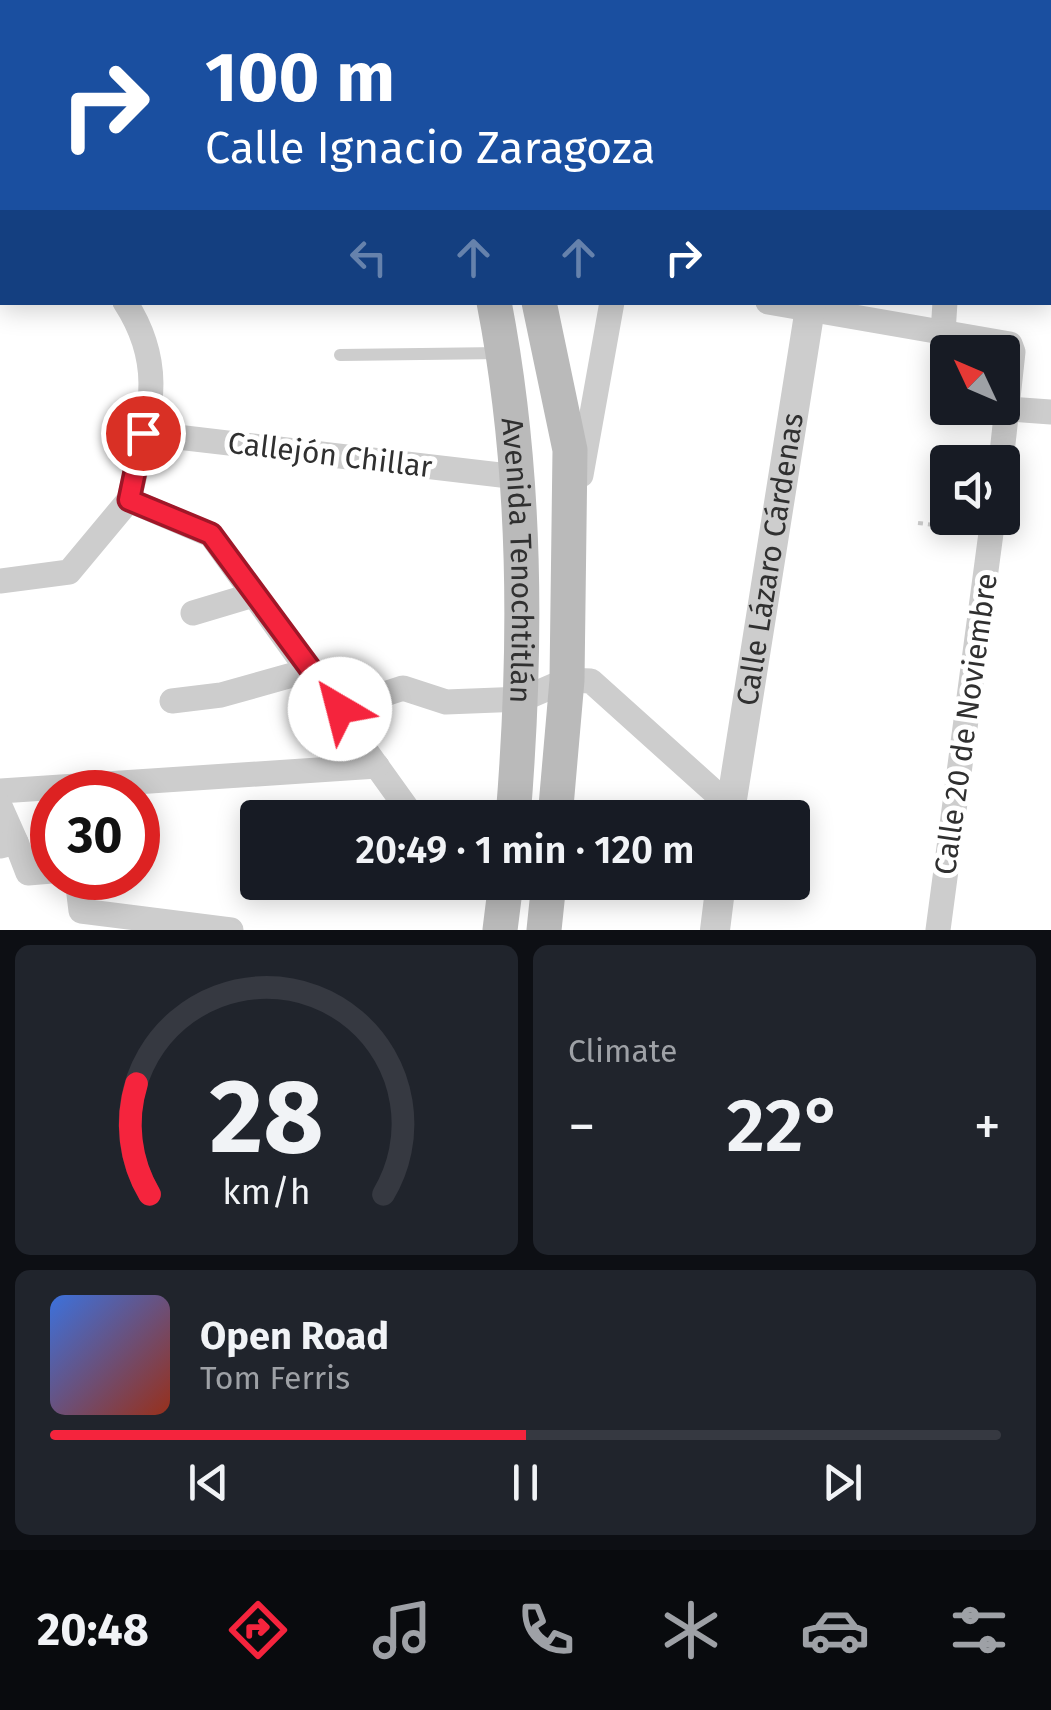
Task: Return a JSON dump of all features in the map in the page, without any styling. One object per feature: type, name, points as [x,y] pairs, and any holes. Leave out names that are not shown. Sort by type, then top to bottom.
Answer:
[{"type":"main road","name":"Avenida Tenochtitlán","points":[[495,305],[518,477],[522,560],[523,699],[515,800]]},
{"type":"main road","points":[[540,305],[570,450],[567,680],[557,800]]},
{"type":"main road","points":[[522,560],[568,548]]},
{"type":"main road","points":[[500,930],[504,900]]},
{"type":"main road","points":[[544,930],[547,900]]},
{"type":"street","points":[[0,581],[69,572],[129,500],[155,378],[142,329],[127,305]]},
{"type":"street","points":[[568,548],[611,305]]},
{"type":"street","points":[[943,333],[945,305]]},
{"type":"street","points":[[811,307],[955,335]]},
{"type":"street","name":"Calle Lázaro Cárdenas","points":[[732,800],[811,307]]},
{"type":"street","points":[[1020,410],[1051,412]]},
{"type":"street","name":"Callejón Chillar","points":[[143,433],[518,477]]},
{"type":"street","points":[[129,500],[211,534],[340,709],[401,800]]},
{"type":"street","name":"Calle 20 de Noviembre","points":[[938,930],[991,535]]},
{"type":"street","points":[[193,614],[253,594]]},
{"type":"street","points":[[172,701],[222,695],[310,670]]},
{"type":"street","points":[[340,709],[402,688],[436,702],[523,699],[567,680],[598,683],[718,800]]},
{"type":"street","points":[[0,791],[377,766]]},
{"type":"street","points":[[0,806],[8,844],[30,873]]},
{"type":"street","points":[[80,900],[81,911],[231,930]]},
{"type":"street","points":[[715,930],[719,900]]},
{"type":"lane","points":[[340,355],[504,353]]},
{"type":"path","points":[[918,523],[930,523]]},
{"type":"route","points":[[143,433],[129,500],[211,534],[340,709]]}]
